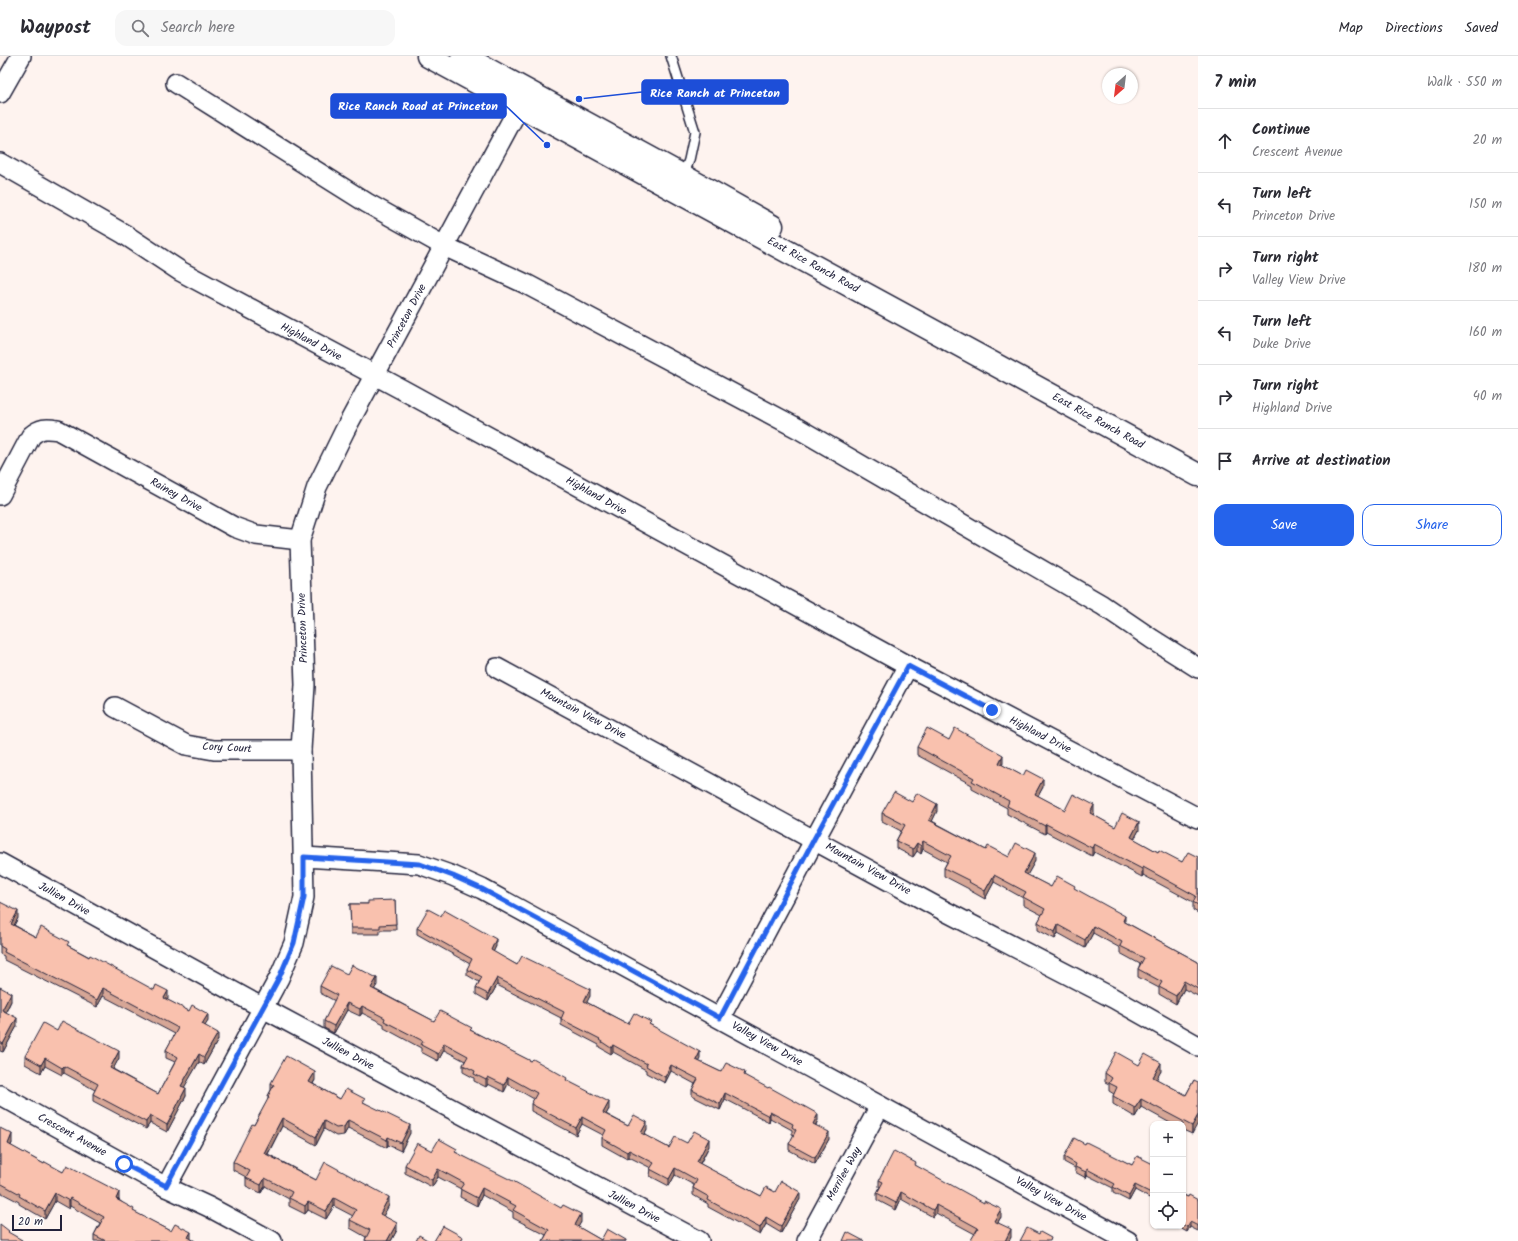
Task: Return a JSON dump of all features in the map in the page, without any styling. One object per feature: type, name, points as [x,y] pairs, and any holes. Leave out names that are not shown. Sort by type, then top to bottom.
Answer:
[{"type":"main road","name":"East Rice Ranch Road","points":[[428,56],[524,98],[1198,462]]},
{"type":"main road","name":"East Rice Ranch Road","points":[[463,56],[524,98]]},
{"type":"main road","name":"East Rice Ranch Road","points":[[680,183],[1198,476]]},
{"type":"street","points":[[0,93],[20,56]]},
{"type":"street","points":[[176,83],[367,204],[444,246],[526,284],[799,429],[1102,605],[1198,668]]},
{"type":"street","name":"Princeton Drive","points":[[166,1186],[279,978],[294,943],[304,897],[301,750],[305,685],[300,540],[316,487],[524,98]]},
{"type":"street","name":"Highland Drive","points":[[0,163],[124,234],[180,271],[417,398],[908,666],[1198,818]]},
{"type":"street","name":"Rainey Drive","points":[[0,495],[31,436],[37,430],[46,428],[58,430],[234,527],[256,534],[300,540]]},
{"type":"street","points":[[720,1018],[814,839],[908,666]]},
{"type":"street","name":"Mountain View Drive","points":[[497,668],[939,908],[1113,998],[1198,1046]]},
{"type":"street","name":"Cory Court","points":[[115,707],[186,744],[214,750],[301,750]]},
{"type":"street","name":"Valley View Drive","points":[[304,857],[420,864],[453,876],[482,889],[1128,1241]]},
{"type":"street","name":"Jullien Drive","points":[[0,863],[263,1008],[699,1241]]},
{"type":"street","name":"Crescent Avenue","points":[[0,1095],[166,1186],[210,1207],[272,1241]]},
{"type":"street","name":"Merrilee Way","points":[[807,1241],[880,1106]]},
{"type":"lane","points":[[671,56],[695,132],[689,160],[680,183]]},
{"type":"building","points":[[927,728],[949,740],[955,728],[1003,755],[999,763],[1023,776],[1026,770],[1043,779],[1035,794],[1065,810],[1073,794],[1094,805],[1090,813],[1115,827],[1122,813],[1139,822],[1131,837],[1158,852],[1159,850],[1182,862],[1188,852],[1198,857],[1198,905],[1193,902],[1196,896],[1143,867],[1142,869],[1094,844],[1092,848],[1007,806],[1009,801],[972,781],[974,778],[917,747]]},
{"type":"building","points":[[894,792],[912,802],[917,793],[937,804],[929,820],[986,850],[988,846],[1009,857],[1016,843],[1035,853],[1024,873],[1051,887],[1057,876],[1075,886],[1074,888],[1125,916],[1123,921],[1198,962],[1198,989],[1184,981],[1176,996],[1159,987],[1162,982],[1138,969],[1144,958],[1120,946],[1122,942],[1093,926],[1085,940],[1058,925],[1055,932],[1038,922],[1045,909],[1023,897],[1026,892],[994,875],[985,891],[969,882],[970,881],[944,868],[951,856],[923,841],[921,846],[917,843],[913,849],[896,841],[905,825],[882,813]]},
{"type":"building","points":[[395,900],[396,924],[380,925],[380,928],[351,928],[350,904],[368,904],[368,901]]},
{"type":"building","points":[[0,902],[18,911],[11,924],[36,937],[41,927],[69,942],[67,945],[89,957],[90,955],[154,990],[156,985],[168,991],[164,998],[189,1011],[192,1005],[208,1014],[202,1024],[218,1033],[204,1057],[199,1054],[181,1086],[186,1088],[167,1125],[150,1115],[146,1122],[93,1094],[98,1084],[64,1066],[62,1068],[45,1058],[41,1065],[25,1056],[43,1023],[57,1031],[62,1021],[119,1051],[110,1068],[158,1094],[178,1057],[166,1050],[178,1028],[103,988],[97,1000],[4,952],[5,949],[0,946]]},
{"type":"building","points":[[428,909],[441,916],[444,910],[496,939],[491,950],[517,965],[522,956],[590,989],[584,1001],[628,1024],[634,1013],[651,1022],[649,1024],[700,1052],[696,1060],[721,1072],[726,1063],[745,1072],[744,1075],[818,1114],[813,1124],[829,1132],[815,1158],[789,1144],[796,1130],[792,1127],[793,1124],[770,1112],[769,1116],[725,1093],[720,1104],[692,1090],[698,1079],[671,1065],[665,1077],[646,1066],[647,1064],[613,1045],[611,1048],[599,1040],[600,1039],[561,1019],[564,1012],[497,978],[488,994],[476,988],[482,977],[467,969],[472,959],[417,928]]},
{"type":"building","points":[[352,965],[377,978],[371,988],[434,1021],[440,1011],[472,1028],[470,1030],[531,1061],[533,1059],[567,1078],[566,1080],[609,1102],[603,1113],[628,1126],[634,1115],[647,1122],[641,1133],[669,1148],[675,1137],[687,1143],[694,1131],[709,1139],[697,1162],[761,1196],[766,1187],[775,1192],[781,1181],[800,1192],[781,1226],[766,1217],[760,1228],[708,1200],[709,1197],[693,1188],[697,1180],[675,1168],[669,1179],[650,1169],[654,1163],[629,1150],[627,1152],[602,1138],[606,1130],[582,1117],[576,1128],[531,1104],[537,1093],[508,1077],[504,1085],[488,1077],[486,1080],[474,1074],[475,1071],[463,1065],[468,1056],[444,1043],[438,1054],[421,1045],[423,1041],[384,1021],[385,1018],[362,1006],[360,1009],[347,1003],[334,1026],[324,1021],[337,995],[320,986],[331,966],[347,974]]},
{"type":"building","points":[[0,987],[11,993],[2,1010],[17,1018],[3,1044],[0,1042]]},
{"type":"building","points":[[1116,1052],[1139,1065],[1145,1054],[1161,1063],[1153,1077],[1186,1095],[1194,1080],[1198,1082],[1198,1115],[1192,1126],[1186,1123],[1186,1121],[1183,1121],[1141,1099],[1135,1108],[1113,1096],[1117,1087],[1109,1083],[1112,1078],[1105,1073]]},
{"type":"building","points":[[286,1056],[315,1072],[309,1082],[340,1099],[346,1089],[365,1099],[363,1102],[410,1125],[401,1143],[388,1137],[387,1140],[348,1120],[344,1127],[336,1128],[324,1121],[316,1137],[282,1118],[264,1153],[316,1180],[325,1162],[389,1197],[380,1214],[397,1223],[387,1241],[365,1240],[370,1230],[350,1220],[356,1210],[334,1198],[326,1211],[308,1202],[305,1206],[289,1198],[292,1192],[265,1178],[261,1185],[246,1178],[250,1171],[233,1162],[252,1124],[254,1125],[269,1097],[268,1096],[274,1085],[271,1083]]},
{"type":"building","points":[[0,1128],[12,1134],[8,1144],[44,1164],[45,1162],[63,1172],[67,1165],[119,1192],[116,1199],[134,1209],[133,1211],[171,1231],[175,1224],[191,1232],[188,1237],[195,1241],[106,1241],[94,1235],[104,1217],[70,1198],[69,1201],[55,1193],[45,1211],[19,1196],[20,1194],[0,1183]]},
{"type":"building","points":[[1074,1138],[1085,1144],[1086,1142],[1132,1165],[1137,1156],[1150,1162],[1150,1192],[1135,1185],[1129,1196],[1113,1187],[1115,1184],[1087,1169],[1086,1172],[1075,1167],[1076,1164],[1064,1157]]},
{"type":"building","points":[[439,1139],[457,1149],[455,1152],[513,1181],[561,1208],[563,1205],[581,1214],[575,1225],[601,1240],[607,1229],[626,1241],[543,1241],[549,1230],[513,1210],[516,1206],[482,1188],[477,1198],[460,1189],[464,1183],[438,1169],[432,1180],[405,1165],[417,1143],[432,1151]]},
{"type":"building","points":[[894,1151],[916,1163],[915,1165],[984,1203],[984,1201],[1001,1209],[994,1221],[1011,1229],[1005,1241],[971,1240],[978,1228],[936,1205],[933,1210],[901,1192],[896,1203],[877,1193],[883,1182],[879,1180]]},
{"type":"building","points":[[1189,1195],[1198,1200],[1198,1226],[1190,1222],[1187,1227],[1186,1196],[1188,1197]]},
{"type":"building","points":[[0,1224],[9,1231],[8,1232],[22,1241],[0,1241]]},
{"type":"building","points":[[443,1226],[463,1237],[461,1241],[434,1241]]},
{"type":"building","points":[[1027,1228],[1039,1234],[1040,1232],[1051,1238],[1050,1241],[1020,1241]]},
{"type":"building","points":[[847,1232],[864,1241],[843,1241]]},
{"type":"building","points":[[419,1235],[429,1241],[416,1241]]},
{"type":"place","name":"Rice Ranch at Princeton","points":[[579,99]]},
{"type":"place","name":"Rice Ranch Road at Princeton","points":[[547,145]]},
{"type":"route","points":[[124,1164],[166,1186],[279,978],[294,943],[304,897],[304,857],[420,864],[453,876],[482,889],[720,1018],[814,839],[908,666],[992,710]]}]
